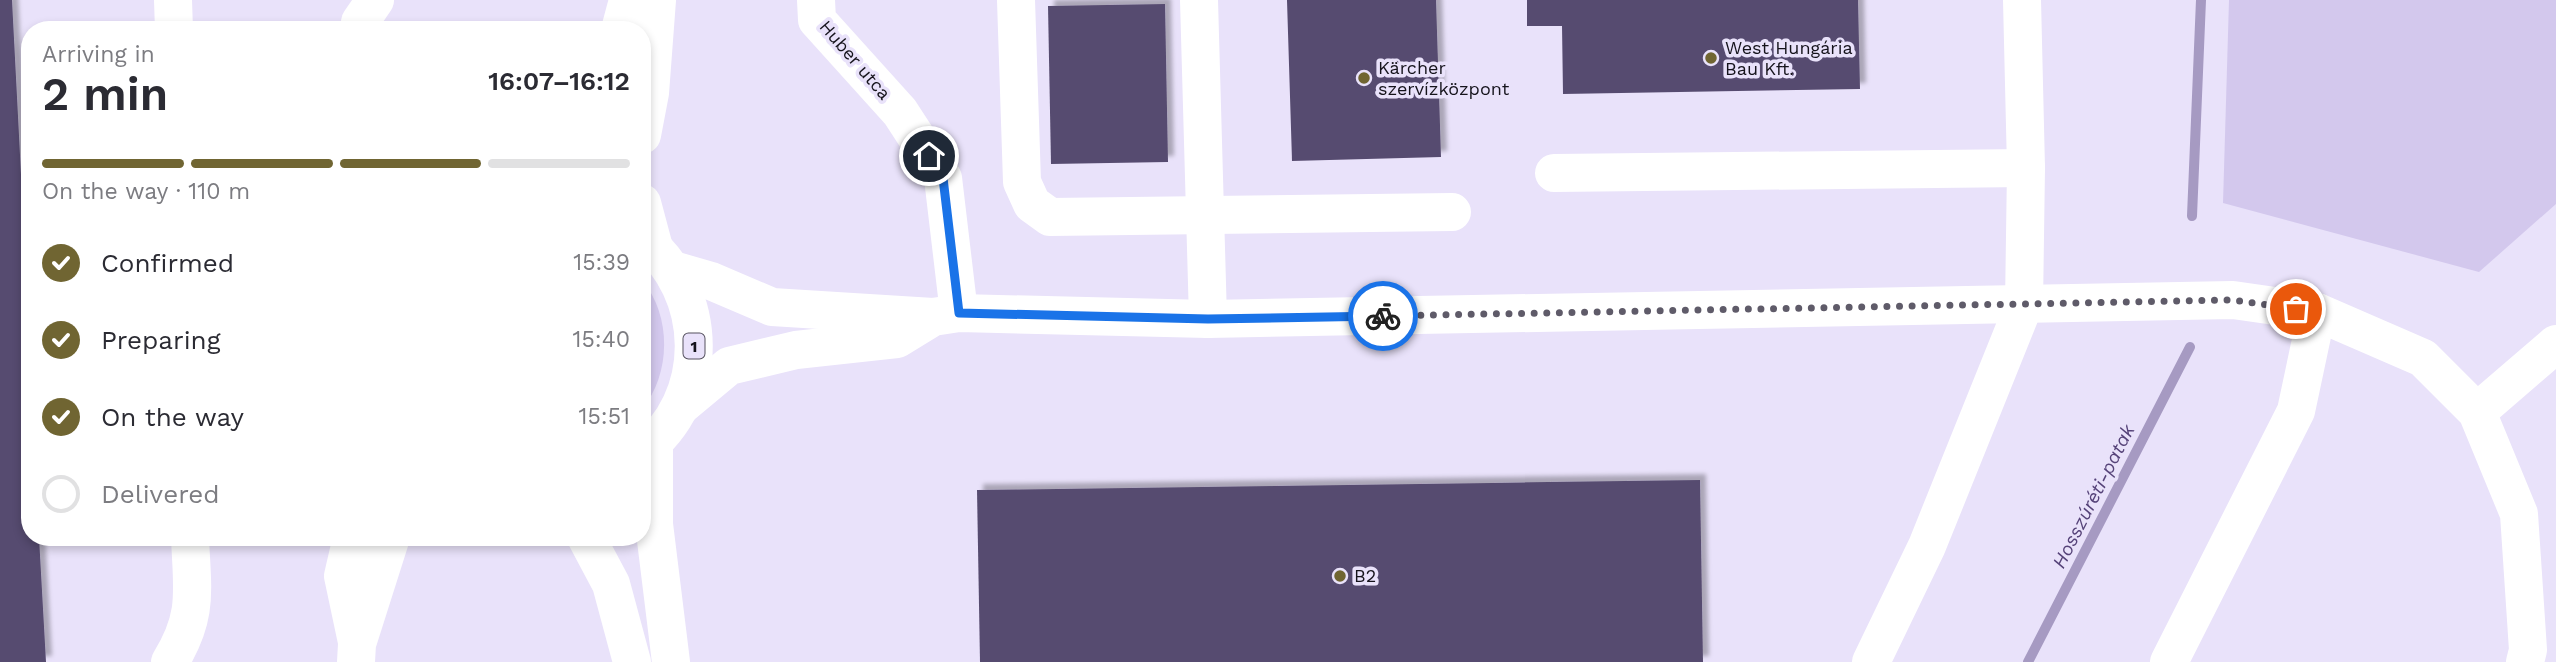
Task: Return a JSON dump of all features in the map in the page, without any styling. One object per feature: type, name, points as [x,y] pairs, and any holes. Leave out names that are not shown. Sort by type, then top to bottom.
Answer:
[{"type":"street","points":[[173,0],[174,21]]},
{"type":"street","points":[[361,21],[375,0]]},
{"type":"street","points":[[622,21],[628,0]]},
{"type":"street","points":[[651,86],[657,0]]},
{"type":"street","name":"Huber utca","points":[[816,0],[817,20],[900,112],[943,178],[946,315]]},
{"type":"street","points":[[1016,0],[1022,182],[1032,204],[1050,217],[1452,212]]},
{"type":"street","points":[[1199,0],[1208,319]]},
{"type":"street","points":[[1871,662],[1927,546],[2024,305],[2026,168],[2022,0]]},
{"type":"street","points":[[1553,173],[2026,168]]},
{"type":"street","name":"1","points":[[651,234],[656,252],[686,295],[694,342],[691,379],[681,405],[651,444]]},
{"type":"street","points":[[656,252],[711,282],[772,307],[946,315],[1208,319],[2233,300],[2317,312],[2423,358],[2477,412],[2519,514],[2528,650],[2525,662]]},
{"type":"street","points":[[2169,662],[2296,411],[2317,312]]},
{"type":"street","points":[[681,405],[729,366],[796,350],[897,339],[946,315]]},
{"type":"street","points":[[2477,412],[2556,344]]},
{"type":"street","name":"1","points":[[651,494],[671,662]]},
{"type":"street","points":[[170,662],[186,635],[193,612],[190,546]]},
{"type":"street","points":[[350,546],[343,576],[357,653]]},
{"type":"street","points":[[357,653],[388,546]]},
{"type":"street","points":[[591,546],[611,584],[632,662]]},
{"type":"shaded area","points":[[2229,0],[2556,0],[2556,204],[2479,272],[2223,203]]},
{"type":"shaded area","points":[[651,293],[659,310],[664,345],[663,362],[652,395]]},
{"type":"building","points":[[0,0],[12,0],[21,174],[21,546],[40,546],[46,662],[0,662]]},
{"type":"building","name":"Kärcher szervízközpont","points":[[1287,0],[1436,0],[1441,157],[1292,161]]},
{"type":"building","name":"West Hungária Bau Kft.","points":[[1527,0],[1858,0],[1860,89],[1563,94],[1562,26],[1527,26]]},
{"type":"building","points":[[1165,4],[1168,162],[1051,164],[1048,6]]},
{"type":"building","name":"B2","points":[[1700,480],[1703,662],[980,662],[977,490]]},
{"type":"waterway","name":"Hosszúréti-patak","points":[[2192,216],[2201,0]]},
{"type":"waterway","name":"Hosszúréti-patak","points":[[2028,662],[2190,347]]},
{"type":"way so far","points":[[1383,316],[2233,300],[2296,309]]},
{"type":"place","name":"West Hungária Bau Kft.","points":[[1711,58]]},
{"type":"place","name":"Kärcher szervízközpont","points":[[1364,78]]},
{"type":"place","name":"B2","points":[[1340,576]]},
{"type":"route","points":[[929,156],[943,178],[959,313],[1208,319],[1383,316]]}]
